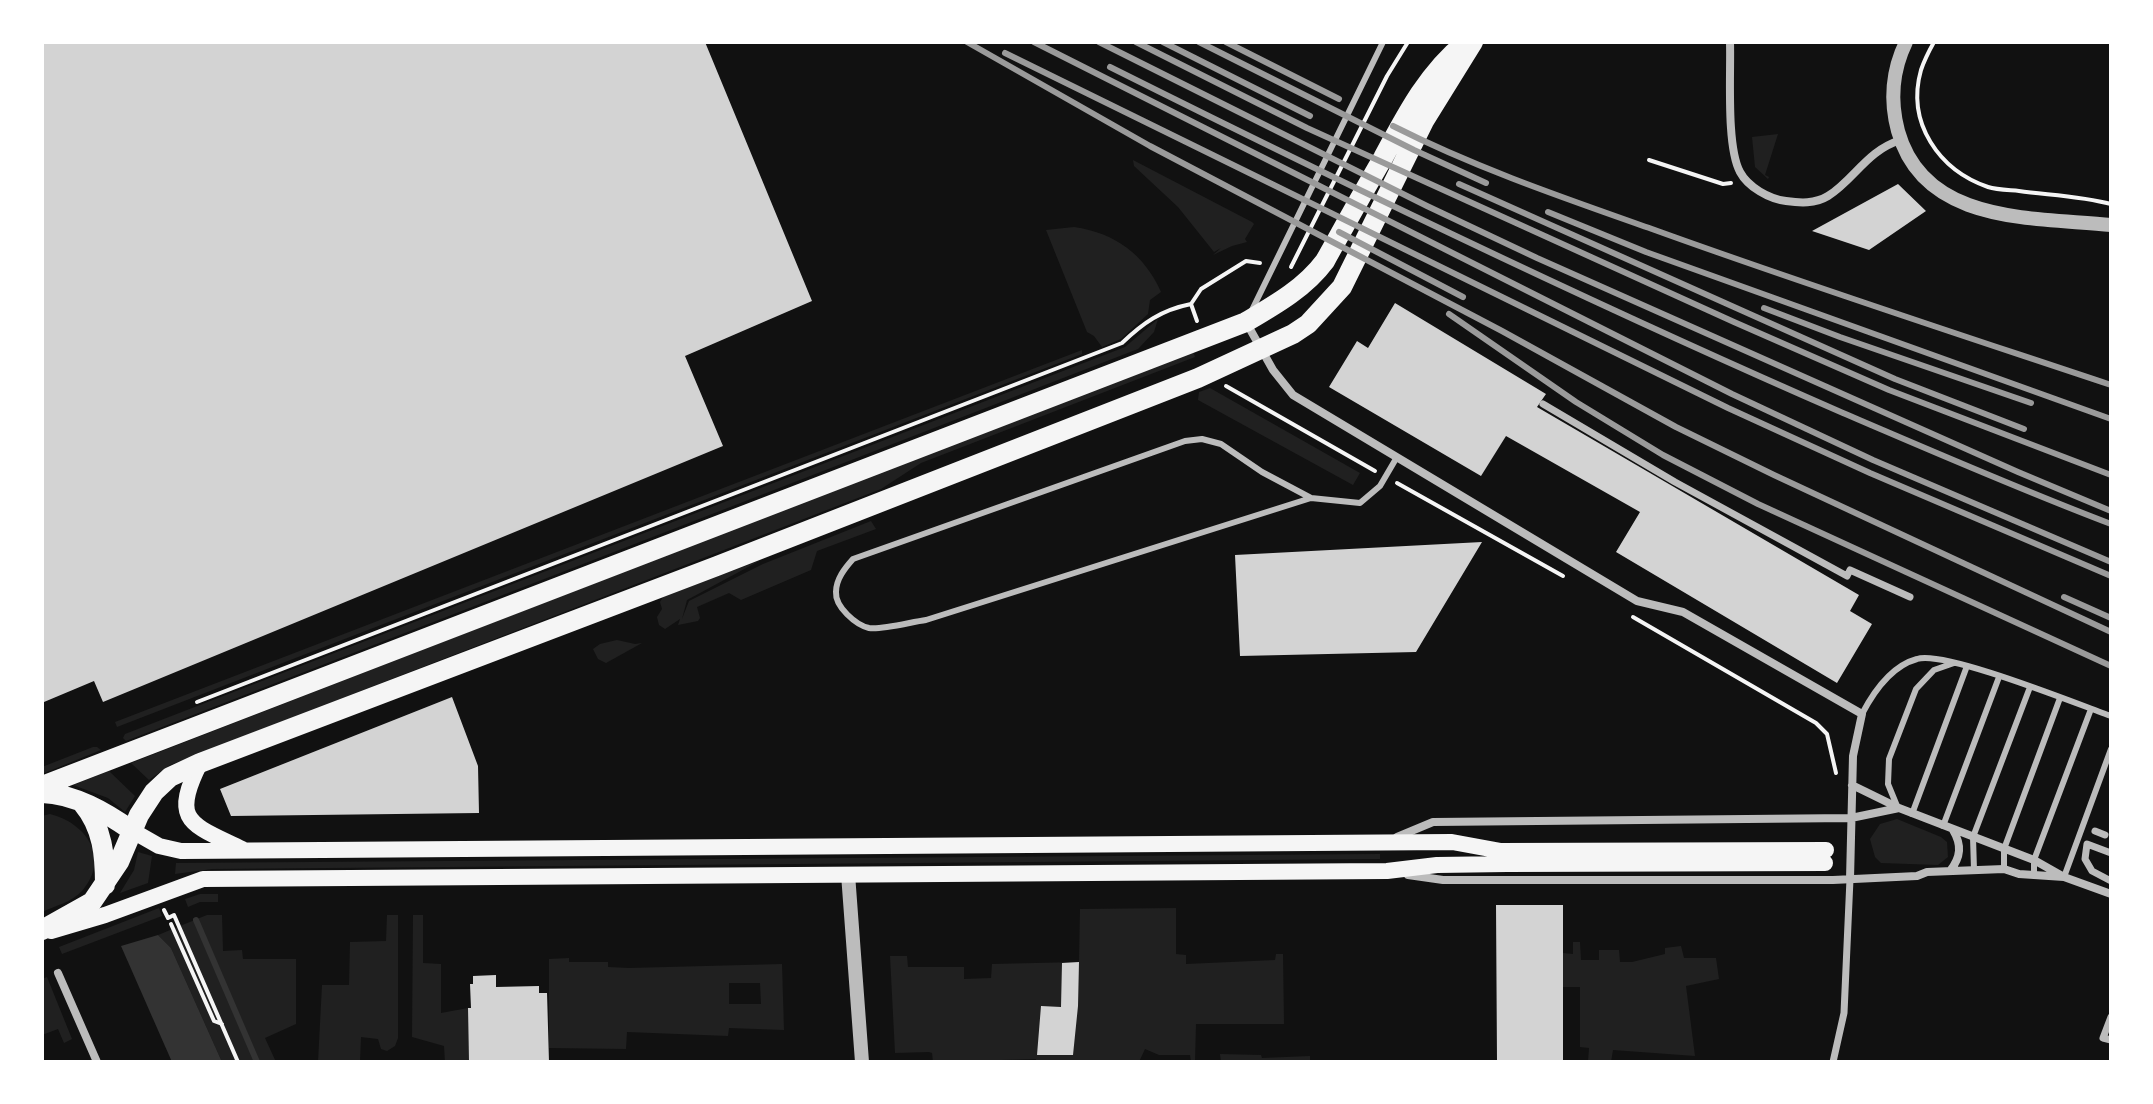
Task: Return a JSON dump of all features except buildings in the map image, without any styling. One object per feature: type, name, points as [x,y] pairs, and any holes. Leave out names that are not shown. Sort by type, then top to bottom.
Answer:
[{"type":"main road","points":[[42,786],[1246,322],[1315,275],[1428,82],[1467,42]]},
{"type":"main road","points":[[42,932],[92,902],[119,862],[131,830],[154,792],[170,777],[1206,375],[1262,350],[1308,324],[1342,287],[1424,121],[1473,42]]},
{"type":"main road","points":[[200,763],[184,803],[187,811],[200,829],[247,852]]},
{"type":"main road","points":[[42,793],[57,794],[104,811],[159,846],[181,851],[1452,842],[1501,851],[1826,856],[1437,865],[1387,871],[203,879],[105,915],[42,932]]},
{"type":"main road","points":[[83,804],[94,817],[100,835],[105,859],[105,885]]},
{"type":"street","points":[[1730,42],[1732,135],[1737,164],[1748,182],[1778,200],[1812,203],[1829,196],[1885,144],[1901,140]]},
{"type":"street","points":[[1906,42],[1897,65],[1893,87],[1894,107],[1901,140],[1911,160],[1925,177],[1964,205],[1997,213],[2111,225]]},
{"type":"street","points":[[1246,322],[1279,379],[1293,395],[1637,601],[1683,612],[1862,714],[1853,756],[1844,1013],[1833,1062]]},
{"type":"street","points":[[1543,404],[1675,482],[1847,576],[1850,570],[1910,597]]},
{"type":"street","points":[[1852,785],[1912,814],[2034,860],[2064,877],[2111,894]]},
{"type":"street","points":[[1386,842],[1433,822],[1851,818],[1899,808]]},
{"type":"street","points":[[1950,871],[1960,847],[1953,830]]},
{"type":"street","points":[[2095,831],[2105,835]]},
{"type":"street","points":[[2111,853],[2087,844],[2085,853],[2087,864],[2094,873],[2111,881]]},
{"type":"street","points":[[1387,871],[1443,880],[1850,879],[2004,869],[2019,874],[2064,877]]},
{"type":"street","points":[[848,874],[862,1062]]},
{"type":"street","points":[[58,973],[97,1062]]},
{"type":"street","points":[[2111,1017],[2103,1038],[2111,1040]]},
{"type":"lane","points":[[1246,322],[1383,42]]},
{"type":"lane","points":[[1311,498],[926,620],[870,628],[855,621],[838,601],[836,592],[842,571],[853,559],[1185,441],[1202,439],[1221,444],[1262,472],[1311,498],[1360,503],[1380,486],[1397,457]]},
{"type":"lane","points":[[1862,714],[1884,681],[1911,661],[1928,657],[1967,666],[2111,716]]},
{"type":"lane","points":[[1899,808],[1888,784],[1889,759],[1921,681],[1934,670],[1954,663]]},
{"type":"lane","points":[[1912,814],[1967,666]]},
{"type":"lane","points":[[1943,826],[1999,677]]},
{"type":"lane","points":[[1974,870],[1973,837],[2030,687]]},
{"type":"lane","points":[[2004,869],[2004,849],[2060,698]]},
{"type":"lane","points":[[2034,874],[2034,860],[2091,709]]},
{"type":"lane","points":[[2064,877],[2111,749]]},
{"type":"path","points":[[1292,264],[1387,76],[1408,42]]},
{"type":"path","points":[[1934,42],[1921,69],[1919,110],[1922,129],[1946,163],[1961,175],[1990,188],[2111,204]]},
{"type":"path","points":[[1649,160],[1723,184],[1748,182]]},
{"type":"path","points":[[189,705],[1111,348],[1122,343],[1155,315],[1191,304],[1201,289],[1246,261],[1257,262]]},
{"type":"path","points":[[1191,304],[1198,325]]},
{"type":"path","points":[[1222,383],[1569,580]]},
{"type":"path","points":[[1624,611],[1816,723],[1827,734],[1838,776]]},
{"type":"path","points":[[158,894],[168,918],[174,915],[174,923],[238,1062]]},
{"type":"shaded area","points":[[1778,134],[1765,175],[1768,179],[1755,167],[1752,137]]},
{"type":"shaded area","points":[[1133,160],[1252,222],[1254,224],[1245,239],[1247,242],[1213,255],[1221,248],[1214,252],[1178,207],[1134,166]]},
{"type":"shaded area","points":[[1074,227],[1102,234],[1137,256],[1161,292],[1150,300],[1148,314],[1121,339],[1102,347],[1087,332],[1046,230]]},
{"type":"shaded area","points":[[1158,319],[1154,332],[1138,349],[126,741],[123,738],[125,734],[1125,347]]},
{"type":"shaded area","points":[[1082,350],[1082,354],[117,727],[115,722]]},
{"type":"shaded area","points":[[1193,351],[1195,357],[921,463],[881,489],[170,765],[149,780],[131,763]]},
{"type":"shaded area","points":[[1210,388],[1360,473],[1353,485],[1198,400],[1199,392]]},
{"type":"shaded area","points":[[871,521],[876,529],[817,551],[811,570],[741,600],[729,593],[697,607],[698,621],[678,625],[680,619],[665,629],[659,625],[657,617],[662,609],[660,602],[663,597],[761,560],[687,600],[682,619],[689,601],[763,564]]},
{"type":"shaded area","points":[[617,640],[642,643],[606,663],[598,659],[593,649]]},
{"type":"shaded area","points":[[93,747],[101,750],[42,774],[42,767]]},
{"type":"shaded area","points":[[109,771],[135,796],[125,812],[108,798],[73,785]]},
{"type":"shaded area","points":[[50,814],[74,825],[84,834],[94,855],[94,866],[90,879],[78,895],[42,912],[42,816]]},
{"type":"shaded area","points":[[1897,819],[1941,837],[1947,842],[1948,857],[1938,865],[1881,863],[1875,857],[1870,839],[1880,824]]},
{"type":"shaded area","points":[[138,852],[152,856],[148,883],[120,893],[134,870]]},
{"type":"shaded area","points":[[1380,854],[1380,859],[212,869],[175,874],[176,863]]},
{"type":"shaded area","points":[[200,894],[218,894],[218,902],[200,902],[188,907],[185,899]]},
{"type":"shaded area","points":[[159,908],[162,916],[62,954],[59,947]]},
{"type":"shaded area","points":[[1176,908],[1176,954],[1186,955],[1186,964],[1275,960],[1276,954],[1283,954],[1284,1024],[1196,1024],[1195,1062],[1191,1062],[1190,1055],[1159,1055],[1145,1049],[1139,1062],[1036,1062],[1036,1059],[933,1062],[932,1053],[929,1052],[895,1053],[890,956],[907,956],[908,967],[964,967],[964,979],[991,978],[992,964],[1079,962],[1080,909]]},
{"type":"shaded area","points":[[207,915],[222,915],[223,951],[242,950],[243,959],[296,959],[296,1024],[265,1038],[276,1062],[222,1062],[171,948],[158,935]]},
{"type":"shaded area","points":[[387,915],[398,915],[398,1038],[395,1046],[387,1051],[381,1049],[378,1039],[361,1037],[360,1062],[318,1062],[322,985],[349,985],[350,942],[386,941]]},
{"type":"shaded area","points":[[413,915],[423,915],[423,963],[441,964],[441,1013],[468,1008],[469,1062],[445,1062],[444,1046],[412,1037]]},
{"type":"shaded area","points":[[158,935],[171,948],[222,1062],[172,1062],[121,946]]},
{"type":"shaded area","points":[[1573,942],[1580,942],[1581,960],[1599,960],[1599,950],[1619,950],[1620,962],[1632,962],[1665,954],[1665,948],[1681,946],[1684,958],[1716,958],[1719,979],[1686,986],[1695,1056],[1613,1050],[1611,1062],[1588,1062],[1589,1048],[1580,1047],[1580,987],[1562,987],[1563,953],[1573,954]]},
{"type":"shaded area","points":[[549,959],[608,962],[608,967],[629,968],[782,964],[784,1030],[729,1028],[728,1036],[627,1032],[626,1049],[549,1048]],"holes":[[[729,983],[760,983],[761,1004],[729,1004]]]},
{"type":"shaded area","points":[[47,977],[72,1039],[64,1043],[58,1029],[42,1035],[42,979]]},
{"type":"shaded area","points":[[1220,1054],[1261,1055],[1262,1058],[1310,1056],[1310,1062],[1221,1062]]},
{"type":"waterway","points":[[196,920],[257,1062]]},
{"type":"railway","points":[[967,42],[1150,146],[1502,331],[1676,427],[2111,632]]},
{"type":"railway","points":[[1034,42],[1732,394],[1873,460],[2111,562]]},
{"type":"railway","points":[[1099,42],[1537,258],[2111,511]]},
{"type":"railway","points":[[1136,42],[1307,128],[1734,322],[1889,390],[2111,475]]},
{"type":"railway","points":[[1163,42],[1310,116]]},
{"type":"railway","points":[[1199,42],[1486,183]]},
{"type":"railway","points":[[1226,42],[1339,99]]},
{"type":"railway","points":[[1005,53],[1728,408],[1870,473],[2111,576]]},
{"type":"railway","points":[[1110,67],[1566,288],[1910,442],[2111,524]]},
{"type":"railway","points":[[1393,126],[1488,169],[1586,206],[2111,385]]},
{"type":"railway","points":[[1459,184],[1895,379],[2024,429]]},
{"type":"railway","points":[[1548,212],[1646,252],[2111,419]]},
{"type":"railway","points":[[1339,232],[1463,297]]},
{"type":"railway","points":[[1764,308],[2031,403]]},
{"type":"railway","points":[[1449,314],[1576,402],[1663,455],[1758,504],[2111,666]]},
{"type":"railway","points":[[2064,597],[2111,618]]}]
